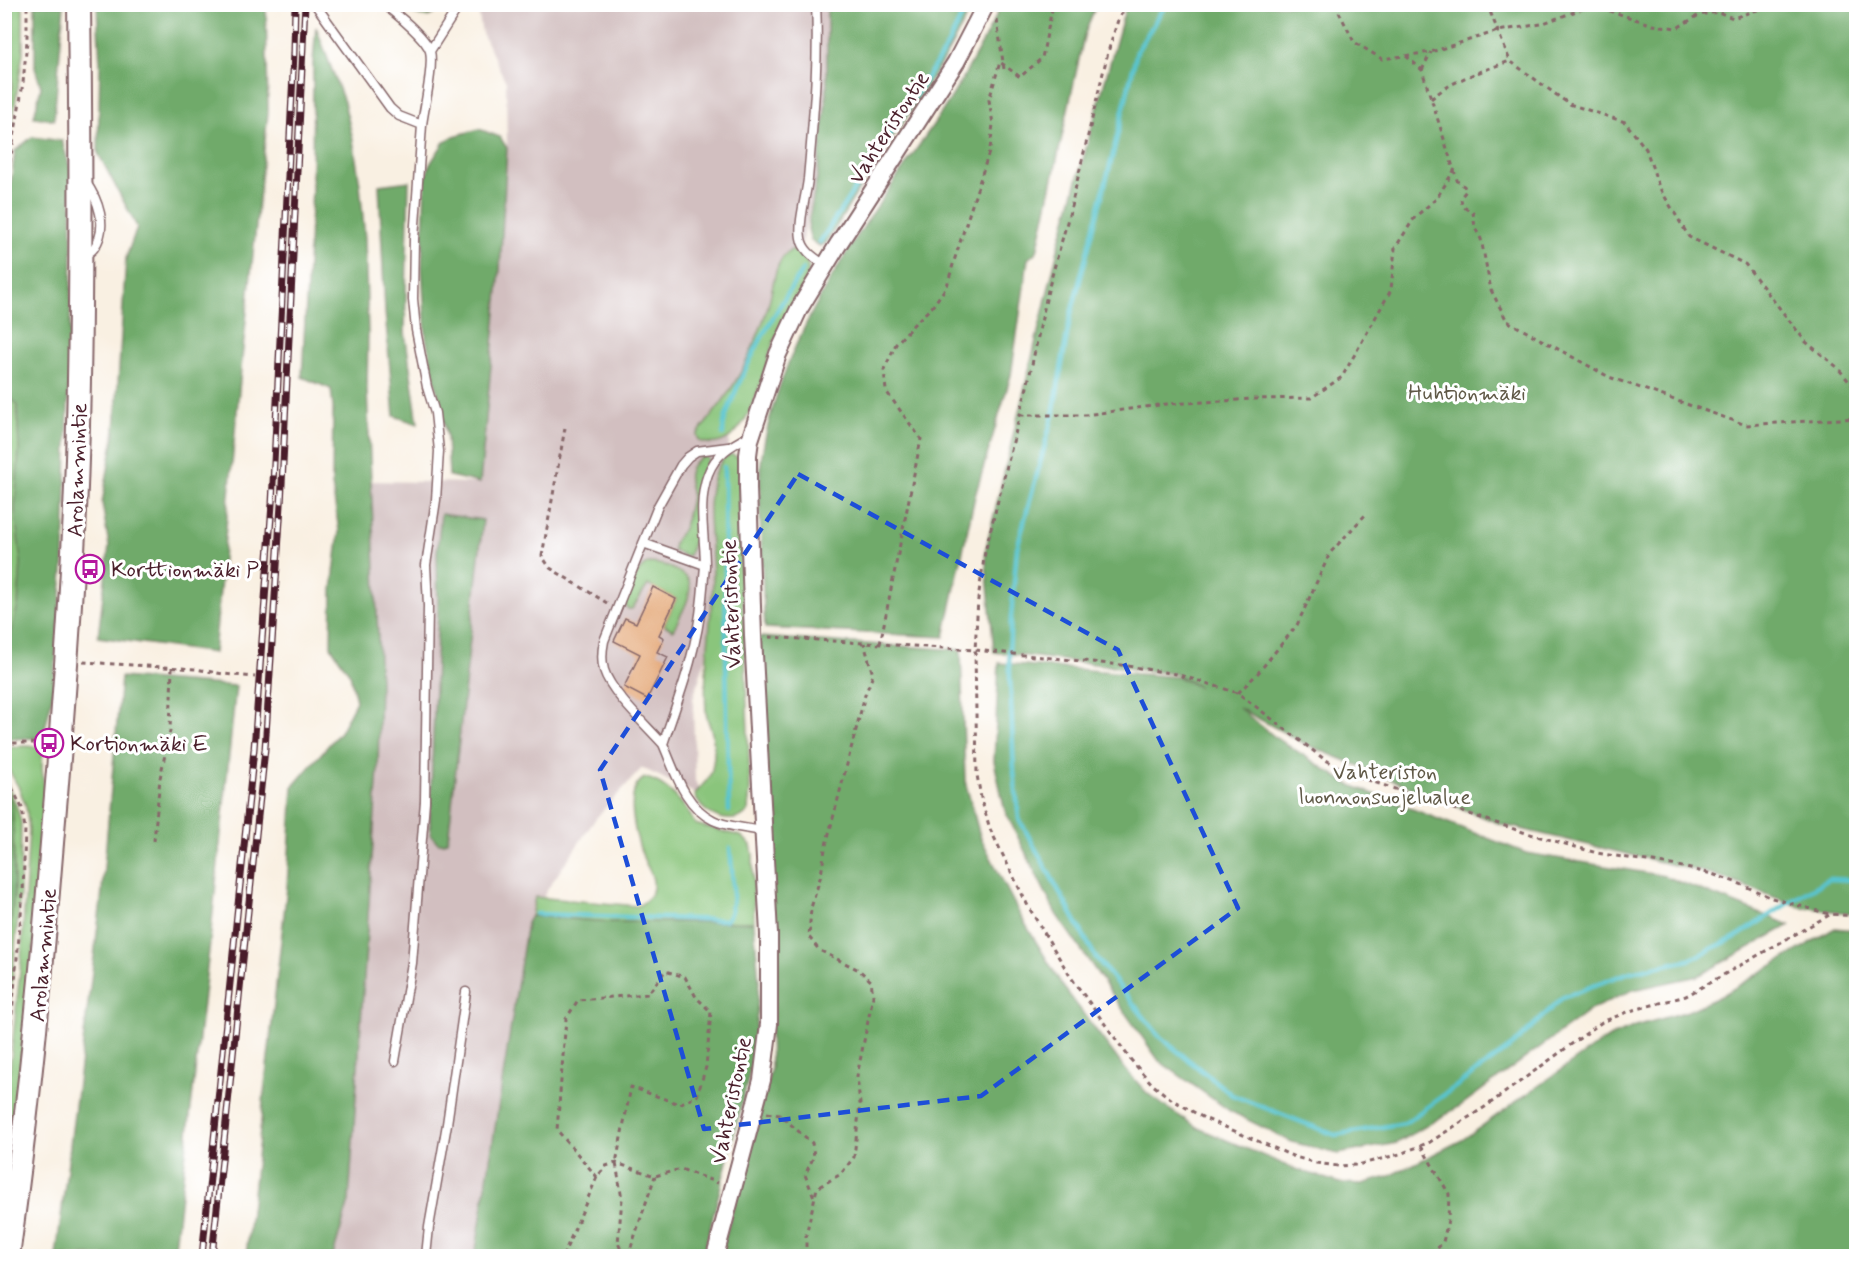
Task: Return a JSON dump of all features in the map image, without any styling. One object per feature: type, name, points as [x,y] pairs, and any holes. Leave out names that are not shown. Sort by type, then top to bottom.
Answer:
[{"type":"street","name":"Arolammintie","points":[[8,1257],[39,991],[66,660],[77,459],[81,259],[79,4]]},
{"type":"street","name":"Vahteristontie","points":[[715,1257],[766,1060],[769,1024],[769,934],[753,636],[748,489],[748,455],[751,435],[785,337],[825,265],[991,10]]},
{"type":"lane","points":[[4,93],[6,4]]},
{"type":"lane","points":[[315,4],[390,108],[399,116],[422,125]]},
{"type":"lane","points":[[384,4],[415,31],[430,51]]},
{"type":"lane","points":[[395,1061],[412,963],[424,801],[428,606],[426,565],[436,500],[439,451],[435,413],[427,387],[416,330],[413,299],[414,228],[422,125],[430,73],[430,51],[460,4]]},
{"type":"lane","points":[[816,4],[818,35],[801,235],[808,252],[825,265]]},
{"type":"lane","points":[[663,744],[693,654],[699,627],[705,565],[702,514],[707,478],[715,461],[728,447],[751,435]]},
{"type":"lane","points":[[728,447],[703,450],[688,457],[664,495],[603,641],[602,655],[604,669],[612,685],[663,744],[688,798],[700,811],[713,820],[763,831]]},
{"type":"lane","points":[[643,543],[705,565]]},
{"type":"lane","points":[[426,1257],[466,992]]},
{"type":"path","points":[[4,198],[23,83],[27,41],[27,4]]},
{"type":"path","points":[[880,644],[921,439],[886,391],[884,370],[896,344],[932,307],[947,286],[990,149],[993,124],[989,100],[1000,62],[1020,77],[1042,58],[1053,4]]},
{"type":"path","points":[[1127,4],[1118,20],[1108,52],[985,552],[978,599],[975,650],[977,775],[990,829],[1029,906],[1070,976],[1131,1060],[1171,1099],[1204,1118],[1284,1153],[1316,1163],[1338,1166],[1358,1165],[1420,1146],[1485,1107],[1602,1022],[1630,1011],[1686,996],[1831,914]]},
{"type":"path","points":[[1335,4],[1354,42],[1382,59],[1431,52],[1498,31],[1541,24],[1593,5],[1653,25],[1677,28],[1699,15],[1718,12],[1733,18],[1775,4]]},
{"type":"path","points":[[1487,4],[1510,62],[1569,104],[1625,122],[1646,149],[1659,187],[1689,237],[1745,264],[1806,342],[1837,367],[1857,390]]},
{"type":"path","points":[[991,10],[1004,67]]},
{"type":"path","points":[[1422,70],[1431,52]]},
{"type":"path","points":[[1406,56],[1422,70],[1458,183],[1464,186],[1466,191],[1461,197],[1461,203],[1465,209],[1473,212],[1491,290],[1508,321],[1609,377],[1746,424],[1857,418]]},
{"type":"path","points":[[1431,99],[1470,75],[1510,62]]},
{"type":"path","points":[[4,139],[13,140]]},
{"type":"path","points":[[1020,415],[1085,415],[1167,404],[1311,398],[1342,377],[1391,290],[1395,249],[1415,217],[1436,199],[1455,169]]},
{"type":"path","points":[[565,428],[542,556],[550,568],[616,608]]},
{"type":"path","points":[[1238,693],[1258,673],[1297,625],[1330,553],[1366,514]]},
{"type":"path","points":[[753,636],[975,650],[1121,665],[1176,674],[1238,693],[1324,759],[1353,775],[1523,832],[1597,853],[1712,874],[1772,898],[1831,914],[1857,916]]},
{"type":"path","points":[[806,1257],[806,1235],[817,1188],[841,1174],[854,1158],[860,1104],[857,1076],[873,996],[871,981],[859,970],[819,950],[809,937],[811,908],[821,874],[825,849],[865,695],[873,675],[864,643]]},
{"type":"path","points":[[66,660],[196,669],[223,675],[255,677]]},
{"type":"path","points":[[154,841],[160,778],[170,731],[172,667]]},
{"type":"path","points":[[4,743],[60,745]]},
{"type":"path","points":[[4,772],[22,808],[25,829],[23,893],[4,1099]]},
{"type":"path","points":[[597,1177],[558,1130],[566,1018],[578,1000],[648,994],[665,971],[685,977],[696,997],[711,1012],[706,1067],[697,1096],[680,1104],[631,1087],[616,1163],[622,1199],[618,1243],[626,1257]]},
{"type":"path","points":[[753,1111],[780,1115],[812,1143],[814,1156],[805,1175],[814,1197]]},
{"type":"path","points":[[1420,1146],[1449,1194],[1448,1220],[1443,1242],[1431,1257]]},
{"type":"path","points":[[563,1257],[597,1177],[606,1166],[616,1163],[655,1176],[681,1169],[734,1188]]},
{"type":"path","points":[[626,1257],[655,1176]]},
{"type":"highlighted area","points":[[798,474],[1118,650],[1238,908],[981,1096],[704,1129],[600,770]]},
{"type":"shaded area","points":[[477,5],[827,5],[827,94],[817,179],[790,292],[732,405],[714,631],[693,699],[695,781],[705,798],[642,768],[596,818],[527,923],[475,1256],[333,1256],[349,1201],[378,768],[368,481],[480,483],[500,269],[507,148],[506,82],[482,33]]},
{"type":"green space","points":[[13,5],[23,5],[23,52],[12,126],[9,125]]},
{"type":"green space","points":[[35,5],[64,5],[54,120],[34,117],[41,87],[35,68]]},
{"type":"green space","points":[[97,5],[266,5],[268,112],[214,653],[98,637],[109,546],[102,503],[115,431],[126,258],[137,227],[98,153],[100,64]]},
{"type":"green space","points":[[401,5],[442,5],[432,15],[423,17]]},
{"type":"green space","points":[[827,5],[972,5],[937,70],[826,243],[820,246],[811,241],[808,229],[817,179],[827,94]]},
{"type":"green space","points":[[1002,5],[1096,5],[1084,36],[1037,251],[1028,259],[1011,375],[975,496],[944,637],[765,628],[760,506],[761,465],[773,406],[790,360],[811,314],[835,271],[955,92]]},
{"type":"green space","name":"Huhtionmäki","points":[[1128,5],[1856,5],[1856,914],[1801,907],[1712,874],[1500,824],[1305,744],[1239,708],[1275,737],[1348,784],[1526,853],[1665,876],[1790,925],[1698,976],[1633,990],[1592,1009],[1460,1106],[1397,1143],[1338,1154],[1292,1142],[1230,1111],[1159,1061],[1056,914],[1005,811],[994,761],[999,663],[1178,677],[1199,687],[1176,674],[994,652],[985,552],[1060,241]]},
{"type":"green space","points":[[316,27],[344,102],[353,140],[365,239],[367,390],[380,682],[378,768],[349,1201],[333,1256],[246,1256],[287,887],[293,786],[340,732],[356,701],[350,674],[331,647],[332,590],[339,531],[332,485],[333,408],[331,389],[302,377],[312,189],[313,61]]},
{"type":"green space","points":[[479,129],[500,137],[507,148],[500,269],[480,483],[449,476],[447,437],[426,338],[422,267],[425,180],[430,164],[444,142],[454,136]]},
{"type":"green space","points":[[32,137],[62,141],[71,171],[72,257],[64,558],[53,693],[43,738],[5,739],[5,656],[18,605],[21,563],[15,510],[19,449],[17,404],[4,392],[9,198],[15,151]]},
{"type":"green space","points":[[409,181],[405,332],[418,424],[394,416],[385,311],[379,185]]},
{"type":"green space","points":[[793,249],[806,259],[808,275],[774,341],[750,409],[741,425],[730,437],[716,443],[699,441],[697,435],[729,391],[749,356],[768,306],[778,266],[786,253]]},
{"type":"green space","points":[[5,392],[17,404],[19,449],[15,510],[21,563],[18,605],[5,656]]},
{"type":"green space","points":[[732,454],[739,458],[741,464],[740,511],[750,789],[748,811],[734,819],[726,819],[710,814],[698,802],[695,795],[710,775],[714,756],[713,737],[706,714],[705,694],[713,578],[709,519],[710,495],[713,479],[719,466],[724,458]]},
{"type":"green space","points":[[704,456],[708,459],[697,486],[695,537],[689,555],[685,556],[673,550],[673,546],[683,529],[688,513],[691,497],[690,470],[696,461]]},
{"type":"green space","points":[[441,514],[483,520],[449,832],[447,841],[438,843],[431,835],[430,820],[438,608],[437,553]]},
{"type":"green space","points":[[648,563],[672,568],[684,575],[690,583],[689,597],[673,630],[664,625],[676,599],[648,585],[632,609],[628,609],[625,605],[632,582]]},
{"type":"green space","points":[[759,637],[961,650],[965,781],[980,836],[1020,915],[1062,985],[1126,1070],[1147,1093],[1167,1108],[1198,1128],[1295,1169],[1340,1183],[1362,1184],[1388,1177],[1462,1140],[1611,1036],[1688,1011],[1721,996],[1835,928],[1856,930],[1856,1256],[720,1256],[771,1068]]},
{"type":"green space","points":[[121,677],[236,686],[210,942],[174,1256],[56,1256],[101,901]]},
{"type":"green space","points":[[43,747],[42,767],[45,795],[40,885],[5,1217],[4,1126],[21,961],[29,830],[26,807],[5,761],[5,748]]},
{"type":"green space","points":[[5,778],[21,822],[20,894],[5,1060],[4,992],[14,894],[13,806],[5,785]]},
{"type":"green space","points":[[645,778],[668,789],[695,824],[741,836],[751,845],[754,922],[609,922],[531,916],[535,897],[638,906],[648,898],[652,891],[653,880],[634,827],[632,803],[638,784]]},
{"type":"green space","points":[[5,785],[13,806],[14,894],[5,992]]},
{"type":"green space","points":[[531,916],[609,922],[754,922],[759,982],[754,1056],[703,1256],[475,1256],[527,923]]},
{"type":"building","points":[[653,587],[676,599],[659,635],[664,638],[657,652],[668,657],[647,699],[624,687],[640,654],[614,641],[625,618],[636,623]]},
{"type":"waterway","points":[[820,242],[946,48],[968,4]]},
{"type":"waterway","points":[[1166,4],[1137,51],[1070,318],[1053,415],[1017,548],[1011,618],[1009,653],[1014,772],[1019,819],[1095,956],[1160,1037],[1232,1095],[1335,1135],[1405,1123],[1512,1046],[1563,997],[1630,972],[1689,960],[1736,937],[1829,879],[1856,880]]},
{"type":"waterway","points":[[723,434],[725,418],[744,372],[772,319],[803,269]]},
{"type":"waterway","points":[[724,467],[729,811]]},
{"type":"waterway","points":[[536,914],[726,920],[730,914],[733,897],[730,848]]},
{"type":"railway","points":[[202,1256],[254,749],[272,504],[295,4]]},
{"type":"railway","points":[[212,1256],[265,749],[281,505],[305,4]]},
{"type":"place","name":"Korttionmäki P","points":[[90,569]]},
{"type":"place","name":"Kortionmäki E","points":[[49,743]]},
{"type":"park label","name":"Vahteriston luonnonsuojelualue","points":[[1385,784]]}]
